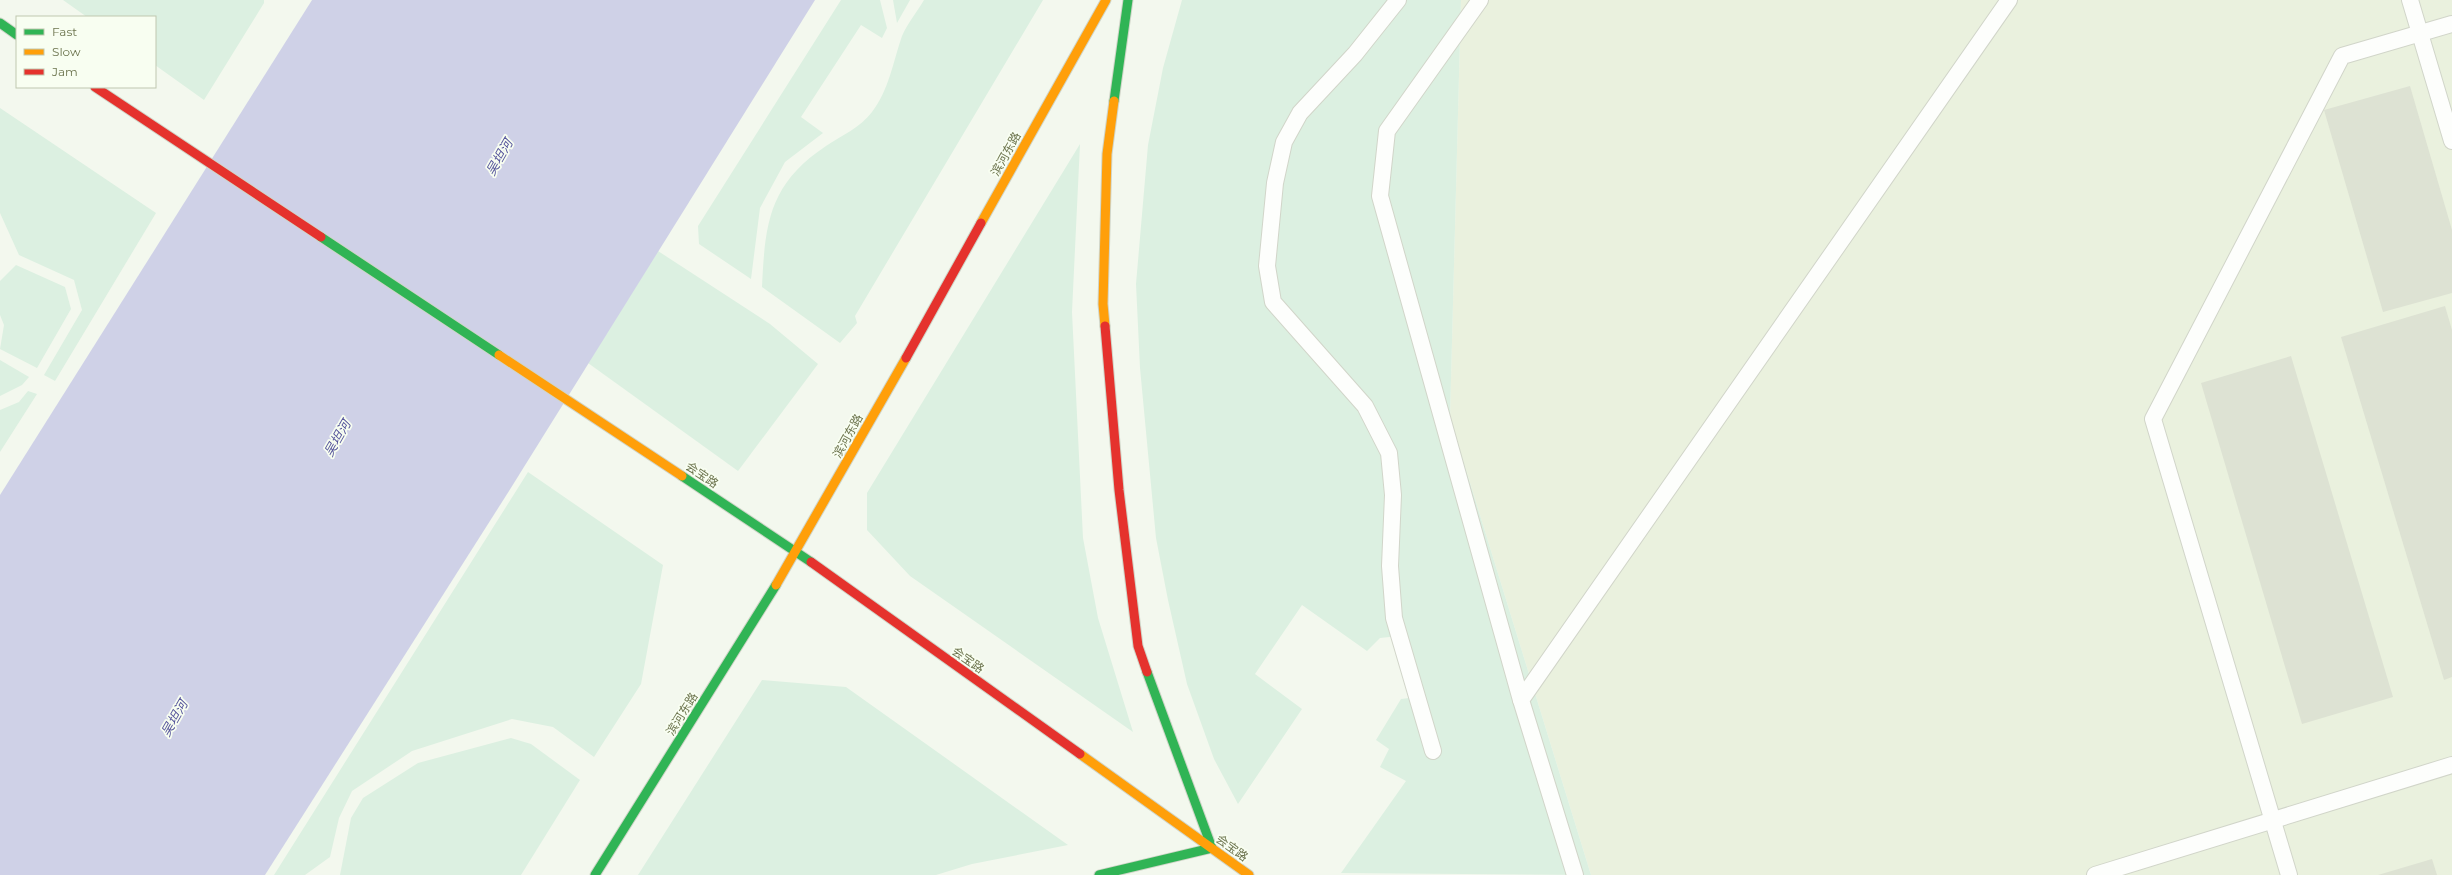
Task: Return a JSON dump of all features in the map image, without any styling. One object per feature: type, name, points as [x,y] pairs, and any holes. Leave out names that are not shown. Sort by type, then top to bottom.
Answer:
[{"type":"main road","name":"滨河东路","points":[[595,875],[797,552],[1106,0]]},
{"type":"main road","points":[[1099,875],[1212,848],[1138,646],[1119,490],[1103,304],[1107,154],[1128,0]]},
{"type":"main road","points":[[0,23],[14,33]]},
{"type":"main road","name":"会宝路","points":[[97,88],[797,552],[1249,875]]},
{"type":"lane","points":[[1398,0],[1355,54],[1300,113],[1284,142],[1275,183],[1266,266],[1273,302],[1366,406],[1389,453],[1393,495],[1390,566],[1394,618],[1432,751]]},
{"type":"lane","points":[[1480,0],[1387,131],[1380,196],[1521,700],[1575,875]]},
{"type":"lane","points":[[1521,700],[2009,0]]},
{"type":"lane","points":[[2410,0],[2452,141]]},
{"type":"lane","points":[[2290,875],[2154,418],[2342,56],[2452,24]]},
{"type":"lane","points":[[2095,875],[2452,765]]},
{"type":"shaded area","points":[[63,0],[264,0],[264,3],[204,100],[156,66],[156,16],[86,16]]},
{"type":"shaded area","points":[[841,0],[880,0],[887,28],[882,38],[861,25],[801,117],[823,133],[785,162],[760,208],[751,279],[699,244],[698,226]]},
{"type":"shaded area","points":[[893,0],[910,0],[897,23]]},
{"type":"shaded area","points":[[924,0],[1043,0],[855,316],[857,323],[840,343],[762,287],[765,243],[769,224],[781,190],[792,175],[807,160],[826,146],[857,127],[872,112],[887,85],[902,36],[909,22]]},
{"type":"shaded area","points":[[1182,0],[1461,0],[1450,418],[1591,875],[1341,873],[1406,781],[1380,767],[1389,749],[1376,740],[1401,699],[1417,697],[1399,636],[1380,638],[1367,651],[1302,605],[1255,674],[1302,709],[1238,804],[1214,759],[1187,684],[1156,538],[1140,368],[1136,284],[1148,145],[1163,68]]},
{"type":"shaded area","points":[[1461,0],[2452,0],[2452,875],[1591,875],[1450,418]]},
{"type":"shaded area","points":[[0,108],[156,213],[55,381],[44,375],[82,310],[74,280],[19,255],[0,213]]},
{"type":"shaded area","points":[[1080,144],[1072,312],[1083,538],[1098,618],[1133,732],[910,576],[867,530],[867,493]]},
{"type":"shaded area","points":[[658,251],[770,324],[818,364],[738,471],[588,363]]},
{"type":"shaded area","points":[[16,265],[65,287],[71,309],[37,368],[0,349],[4,325],[0,315],[0,281]]},
{"type":"shaded area","points":[[0,360],[29,377],[22,385],[0,396]]},
{"type":"shaded area","points":[[28,391],[37,394],[0,452],[0,410],[19,402]]},
{"type":"shaded area","points":[[528,472],[663,565],[641,684],[594,757],[553,727],[512,719],[412,751],[352,791],[339,818],[330,857],[305,875],[274,875]]},
{"type":"shaded area","points":[[762,680],[846,687],[1068,845],[972,864],[936,875],[638,875]]},
{"type":"shaded area","points":[[511,738],[531,744],[580,780],[521,875],[340,875],[351,818],[363,798],[418,763]]},
{"type":"water","name":"吴坦河","points":[[312,0],[815,0],[509,491],[265,875],[0,875],[0,495]]},
{"type":"building","points":[[2410,86],[2452,230],[2452,293],[2383,312],[2324,110]]},
{"type":"building","points":[[2445,306],[2452,330],[2452,677],[2444,680],[2341,337]]},
{"type":"building","points":[[2291,356],[2393,697],[2302,724],[2201,383]]},
{"type":"building","points":[[2432,859],[2437,875],[2378,875]]},
{"type":"traffic: fast","points":[[1114,101],[1128,0]]},
{"type":"traffic: fast","points":[[0,23],[16,34]]},
{"type":"traffic: fast","points":[[321,237],[499,355]]},
{"type":"traffic: fast","points":[[682,476],[811,562]]},
{"type":"traffic: fast","points":[[595,875],[776,585]]},
{"type":"traffic: fast","points":[[1099,875],[1212,848],[1147,672]]},
{"type":"traffic: slow","points":[[981,223],[1106,0]]},
{"type":"traffic: slow","points":[[1105,326],[1103,304],[1107,154],[1114,101]]},
{"type":"traffic: slow","points":[[499,355],[682,476]]},
{"type":"traffic: slow","points":[[776,585],[906,358]]},
{"type":"traffic: slow","points":[[1080,754],[1249,875]]},
{"type":"traffic: jam","points":[[97,88],[321,237]]},
{"type":"traffic: jam","points":[[906,358],[981,223]]},
{"type":"traffic: jam","points":[[1105,326],[1119,490],[1138,646],[1147,672]]},
{"type":"traffic: jam","points":[[811,562],[1080,754]]}]
